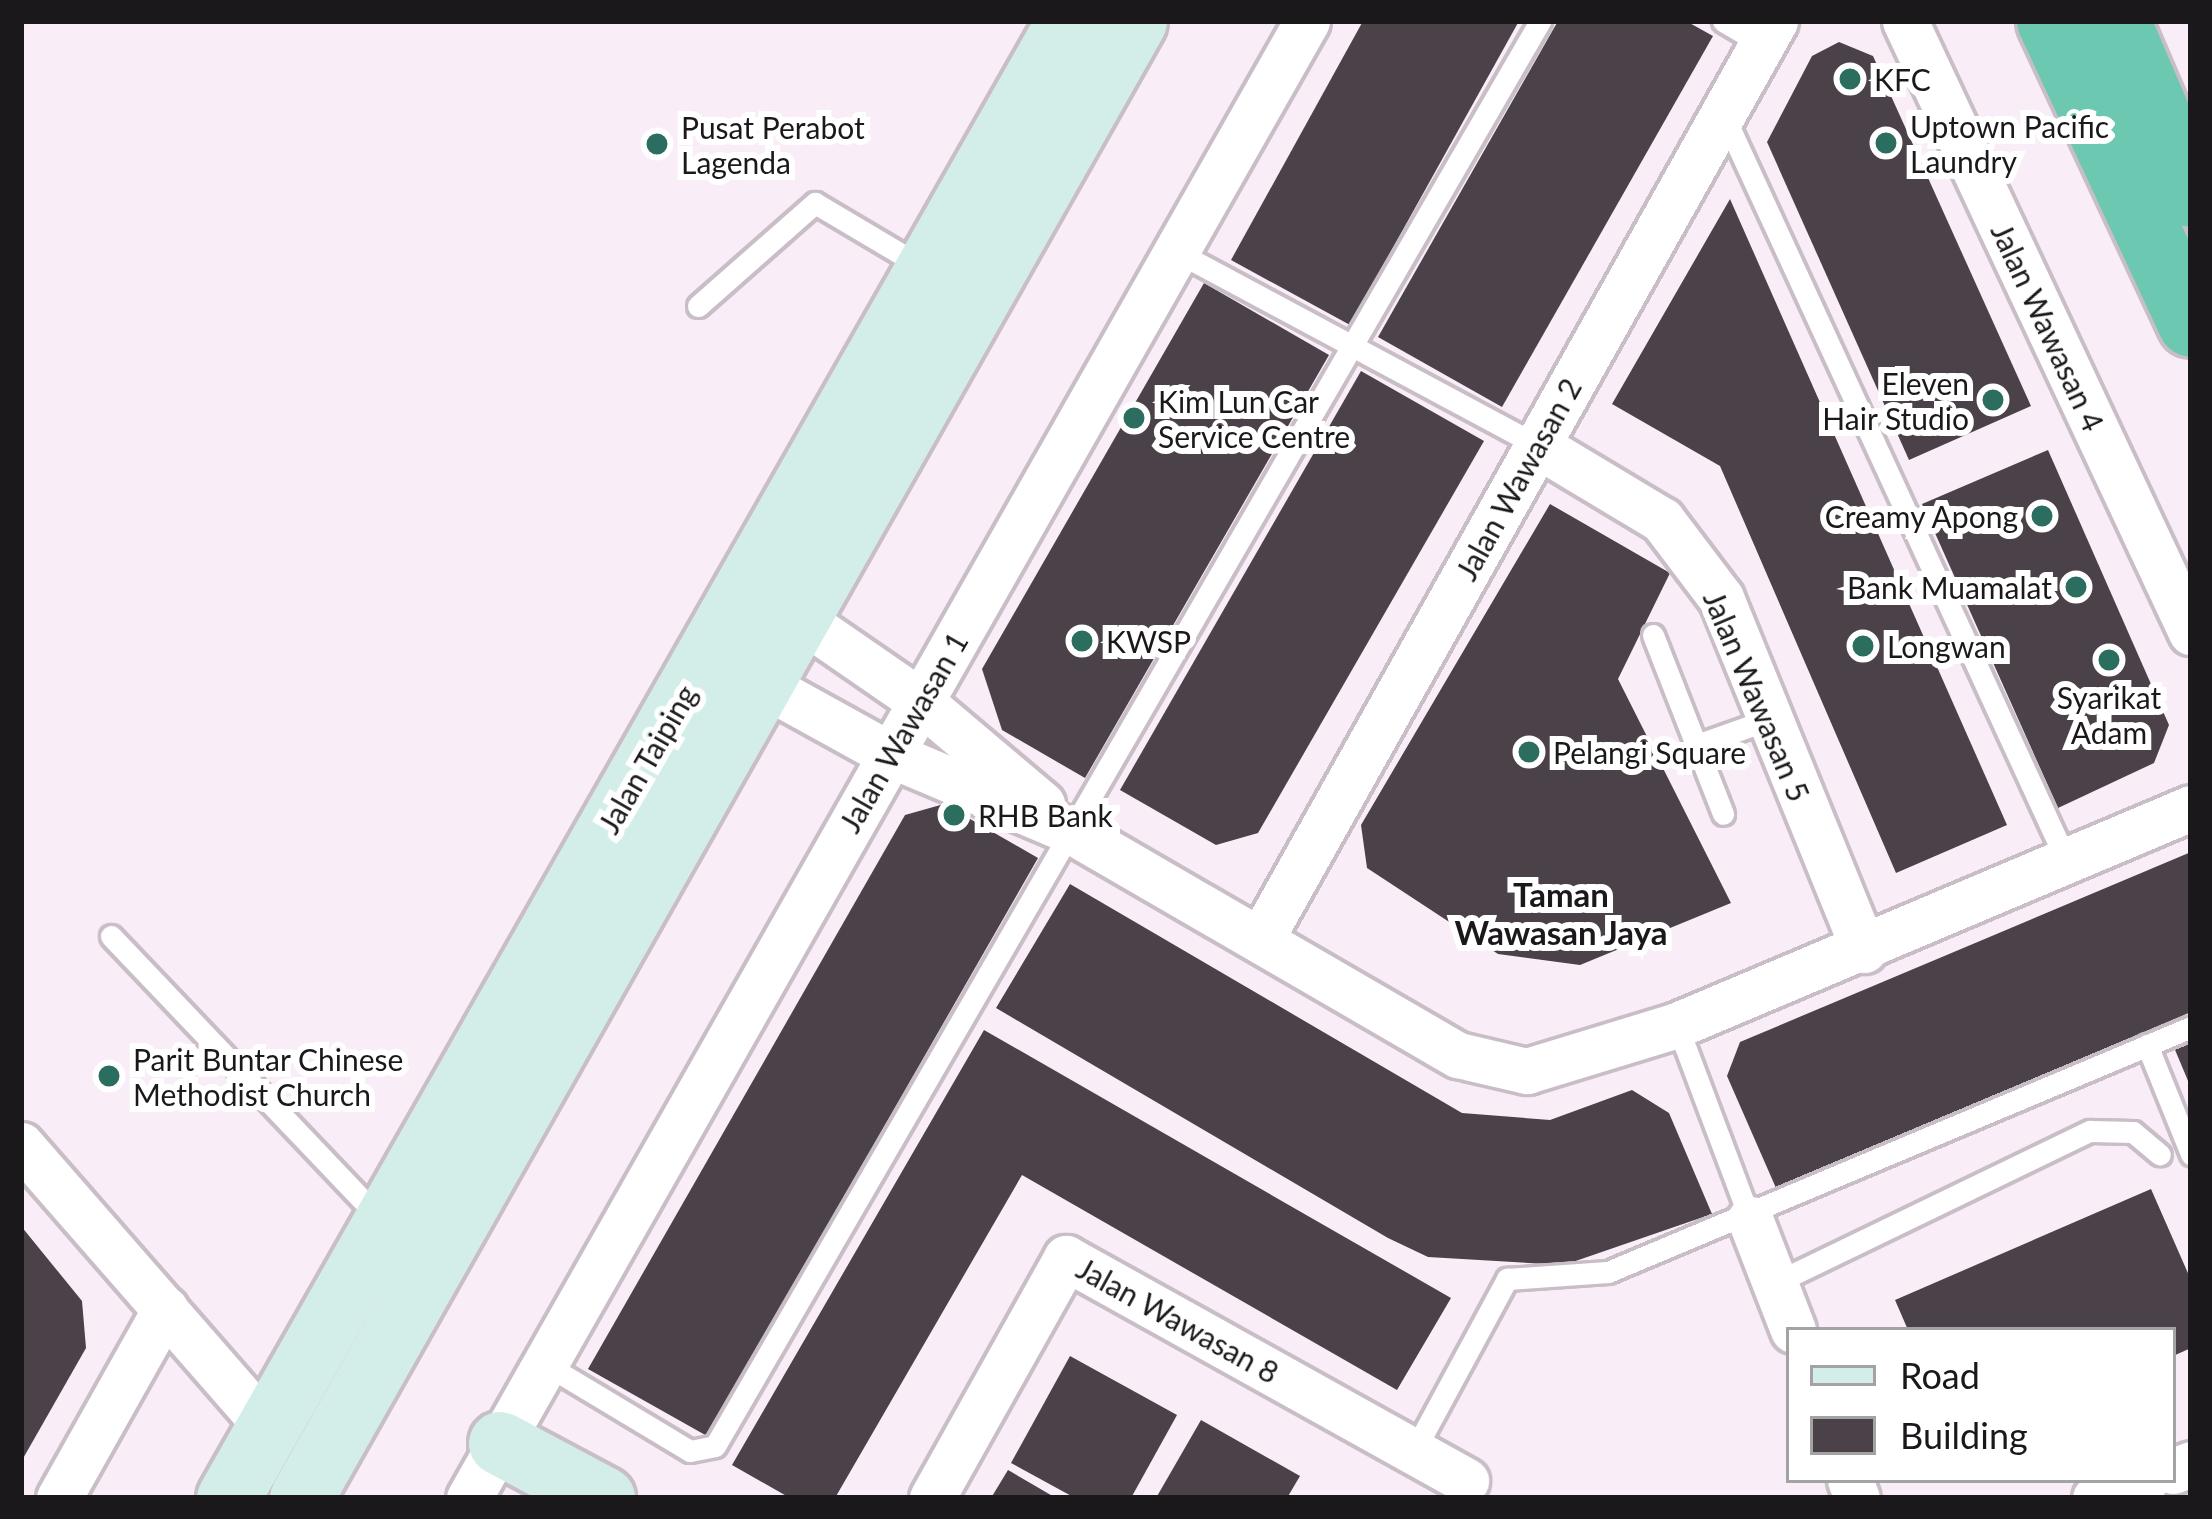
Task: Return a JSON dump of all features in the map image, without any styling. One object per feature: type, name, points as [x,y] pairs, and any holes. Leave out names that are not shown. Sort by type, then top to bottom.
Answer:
[{"type":"highway","points":[[2050,21],[2191,323]]},
{"type":"highway","points":[[2117,21],[2191,194]]},
{"type":"main road","name":"Jalan Taiping","points":[[228,1498],[1068,21]]},
{"type":"main road","name":"Jalan Taiping","points":[[301,1498],[1135,21]]},
{"type":"main road","points":[[500,1443],[603,1498]]},
{"type":"street","name":"Jalan Wawasan 1","points":[[469,1498],[1307,21]]},
{"type":"street","name":"Jalan Wawasan 4","points":[[1905,21],[2191,632]]},
{"type":"street","name":"Jalan Wawasan 2","points":[[1262,938],[1769,32]]},
{"type":"street","name":"Jalan Wawasan 5","points":[[1537,445],[1662,520],[1721,598],[1864,950]]},
{"type":"street","points":[[748,582],[920,701],[1073,832]]},
{"type":"street","points":[[706,654],[889,754],[1073,832],[1489,1066],[1527,1071],[1677,1025],[1864,950],[2191,808]]},
{"type":"street","points":[[21,1145],[266,1426]]},
{"type":"street","points":[[1750,1219],[1792,1327]]},
{"type":"street","name":"Jalan Wawasan 8","points":[[932,1498],[1066,1258],[1466,1481]]},
{"type":"street","points":[[59,1498],[164,1309]]},
{"type":"street","points":[[2095,1498],[2138,1483]]},
{"type":"lane","points":[[545,1364],[690,1450],[715,1446],[1540,21]]},
{"type":"lane","points":[[1723,21],[1769,32]]},
{"type":"lane","points":[[1723,113],[2068,862]]},
{"type":"lane","points":[[698,306],[815,202],[926,270]]},
{"type":"lane","points":[[1177,252],[1537,445]]},
{"type":"lane","points":[[1652,635],[1724,814]]},
{"type":"lane","points":[[1697,746],[1770,719]]},
{"type":"lane","points":[[111,937],[383,1221]]},
{"type":"lane","points":[[1677,1025],[1750,1219]]},
{"type":"lane","points":[[1414,1451],[1507,1279],[1608,1272],[1750,1219],[2191,1027]]},
{"type":"lane","points":[[2147,1045],[2191,1154]]},
{"type":"lane","points":[[1775,1283],[2090,1131],[2133,1132],[2160,1155]]},
{"type":"building","points":[[1363,21],[1519,21],[1350,325],[1231,260]]},
{"type":"building","points":[[1558,21],[1686,21],[1713,36],[1502,407],[1378,337]]},
{"type":"building","points":[[1839,42],[1873,56],[2031,406],[1909,460],[1767,142],[1812,56]]},
{"type":"building","name":"Longwan","points":[[1730,199],[2007,825],[1896,873],[1720,466],[1612,404]]},
{"type":"building","points":[[1204,283],[1329,355],[1085,778],[1002,730],[982,669]]},
{"type":"building","points":[[1361,371],[1484,441],[1258,833],[1216,845],[1120,790]]},
{"type":"building","points":[[2048,450],[2169,725],[2154,763],[2058,808],[1922,504]]},
{"type":"building","name":"Pelangi Square","points":[[1550,504],[1670,573],[1618,679],[1731,903],[1580,965],[1498,954],[1367,868],[1361,825]]},
{"type":"building","points":[[944,804],[1038,858],[707,1436],[588,1369],[905,815]]},
{"type":"building","points":[[2191,852],[2191,1012],[1776,1188],[1727,1076],[1740,1042]]},
{"type":"building","points":[[1070,884],[1462,1113],[1550,1120],[1632,1090],[1669,1113],[1712,1214],[1564,1265],[1428,1257],[1388,1238],[996,1008]]},
{"type":"building","points":[[984,1030],[1451,1298],[1397,1390],[1022,1175],[835,1498],[790,1498],[732,1465]]},
{"type":"building","points":[[2191,1037],[2191,1088],[2173,1045]]},
{"type":"building","points":[[2151,1189],[2191,1280],[2191,1348],[2176,1355],[2176,1327],[1907,1327],[1895,1300]]},
{"type":"building","points":[[21,1226],[82,1301],[86,1348],[21,1462]]},
{"type":"building","points":[[1070,1356],[1177,1415],[1131,1498],[1075,1498],[1011,1463]]},
{"type":"building","points":[[1201,1420],[1300,1476],[1287,1498],[1156,1498]]},
{"type":"building","points":[[1008,1470],[1056,1498],[991,1498]]},
{"type":"place","name":"KFC","points":[[1850,79]]},
{"type":"place","name":"Uptown Pacific Laundry","points":[[1886,143]]},
{"type":"place","name":"Pusat Perabot Lagenda","points":[[657,144]]},
{"type":"place","name":"Eleven Hair Studio","points":[[1993,400]]},
{"type":"place","name":"Kim Lun Car Service Centre","points":[[1134,418]]},
{"type":"place","name":"Creamy Apong","points":[[2042,516]]},
{"type":"place","name":"Bank Muamalat","points":[[2076,587]]},
{"type":"place","name":"KWSP","points":[[1082,641]]},
{"type":"place","name":"Longwan","points":[[1863,646]]},
{"type":"place","name":"Syarikat Adam","points":[[2109,660]]},
{"type":"place","name":"Pelangi Square","points":[[1529,752]]},
{"type":"place","name":"RHB Bank","points":[[954,815]]},
{"type":"place","name":"Parit Buntar Chinese Methodist Church","points":[[109,1076]]},
{"type":"district","name":"Taman Wawasan Jaya","points":[[1561,914]]}]
